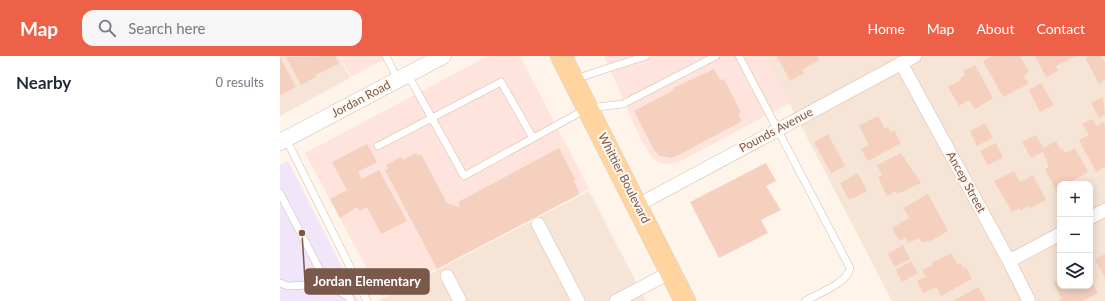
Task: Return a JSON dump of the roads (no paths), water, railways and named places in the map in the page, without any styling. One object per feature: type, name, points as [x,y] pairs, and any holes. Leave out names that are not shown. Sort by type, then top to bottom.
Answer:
[{"type":"main road","name":"Whittier Boulevard","points":[[561,56],[638,205],[685,301]]},
{"type":"street","name":"Jordan Road","points":[[283,140],[443,56]]},
{"type":"street","name":"Pounds Avenue","points":[[638,205],[914,56]]},
{"type":"street","name":"Ancep Street","points":[[901,64],[1009,261],[1029,301]]},
{"type":"street","points":[[1092,217],[1105,210]]},
{"type":"street","points":[[538,224],[578,301]]},
{"type":"street","points":[[1009,261],[1057,236]]},
{"type":"street","points":[[616,301],[671,272]]},
{"type":"street","points":[[447,276],[460,301]]},
{"type":"lane","points":[[386,56],[432,118],[464,176],[588,108],[623,104],[716,56]]},
{"type":"lane","points":[[573,80],[646,56]]},
{"type":"lane","points":[[739,56],[850,268],[849,274],[844,280],[805,301]]},
{"type":"lane","points":[[378,146],[501,82],[533,138]]},
{"type":"lane","points":[[283,140],[367,301]]},
{"type":"lane","points":[[280,192],[327,284],[349,297],[351,301]]},
{"type":"lane","points":[[280,283],[288,286],[327,284]]},
{"type":"place","name":"Jordan Elementary","points":[[302,233]]}]
